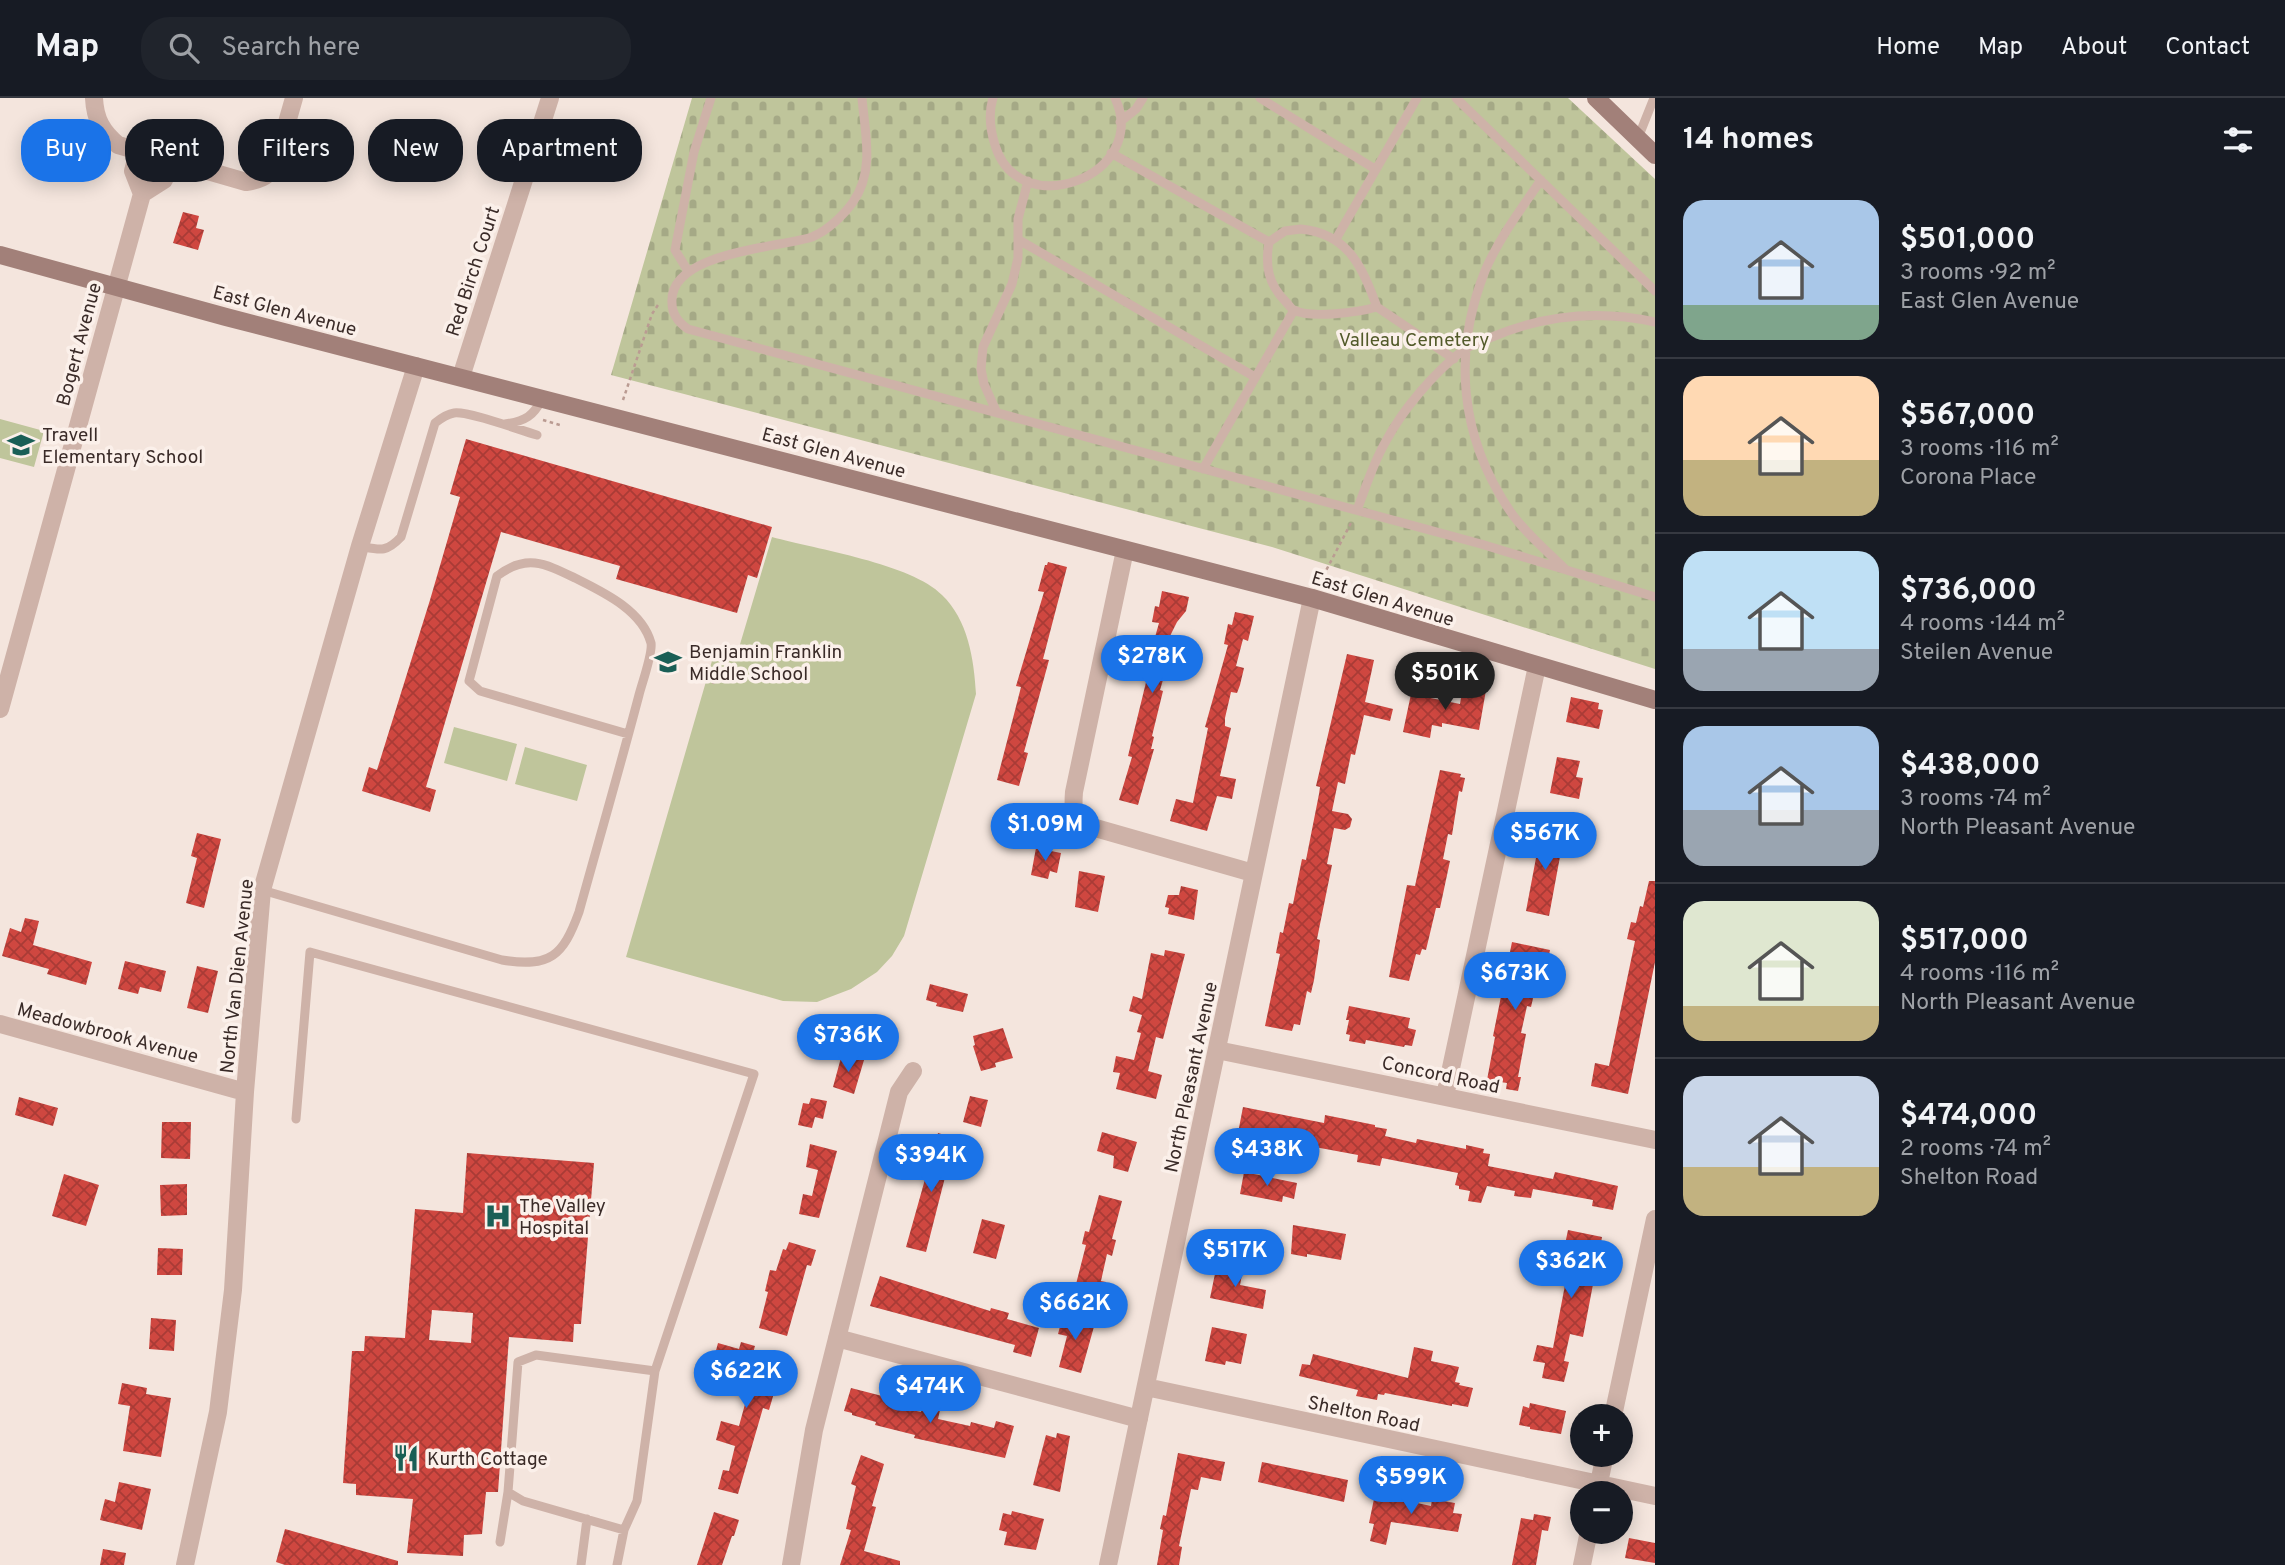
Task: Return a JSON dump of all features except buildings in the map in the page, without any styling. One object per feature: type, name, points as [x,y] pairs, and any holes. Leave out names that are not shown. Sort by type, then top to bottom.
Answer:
[{"type":"street","points":[[94,98],[95,112],[106,136],[125,147]]},
{"type":"street","points":[[224,176],[246,182],[258,180],[274,168],[294,98]]},
{"type":"street","name":"Red Birch Court","points":[[461,377],[550,98]]},
{"type":"street","points":[[1604,101],[1655,155]]},
{"type":"street","name":"Bogert Avenue","points":[[0,708],[142,194],[137,182]]},
{"type":"street","points":[[142,194],[161,182]]},
{"type":"street","name":"East Glen Avenue","points":[[0,255],[226,317],[1312,598],[1655,700]]},
{"type":"street","name":"North Van Dien Avenue","points":[[185,1565],[218,1412],[233,1290],[245,1092],[262,890],[360,546],[416,366]]},
{"type":"street","points":[[1125,550],[1074,792],[1074,810],[1079,822],[1085,825],[1253,873]]},
{"type":"street","name":"North Pleasant Avenue","points":[[1108,1565],[1312,598]]},
{"type":"street","points":[[1445,1096],[1537,666]]},
{"type":"street","name":"Meadowbrook Avenue","points":[[0,1024],[245,1092]]},
{"type":"street","name":"Concord Road","points":[[1217,1049],[1655,1140]]},
{"type":"street","points":[[791,1565],[814,1430],[899,1092],[913,1071]]},
{"type":"street","points":[[1616,1404],[1655,1219]]},
{"type":"street","points":[[837,1338],[1139,1419]]},
{"type":"street","name":"Shelton Road","points":[[1146,1387],[1570,1483]]},
{"type":"street","name":"Shelton Road","points":[[1633,1493],[1655,1496]]},
{"type":"street","points":[[1582,1565],[1586,1544]]},
{"type":"lane","points":[[688,271],[675,250],[694,152],[711,98]]},
{"type":"lane","points":[[862,98],[867,133],[867,164],[863,183],[854,201],[841,217],[815,236],[723,257],[688,271],[674,285],[672,296],[674,313],[682,326],[1357,510],[1655,597]]},
{"type":"lane","points":[[993,98],[989,126],[998,154],[1013,172],[1028,181],[1046,186],[1071,185],[1095,173],[1111,153],[1118,141],[1121,122],[1115,98]]},
{"type":"lane","points":[[1121,122],[1136,109],[1143,98]]},
{"type":"lane","points":[[1260,98],[1375,169]]},
{"type":"lane","points":[[1336,239],[1417,98]]},
{"type":"lane","points":[[1456,98],[1655,291]]},
{"type":"lane","points":[[1637,138],[1654,98]]},
{"type":"lane","points":[[1111,153],[1269,242]]},
{"type":"lane","points":[[1541,180],[1500,241],[1485,272],[1464,349],[1464,375],[1479,454],[1511,513],[1566,570]]},
{"type":"lane","points":[[997,413],[984,384],[981,369],[983,347],[1012,284],[1018,258],[1018,219],[1028,181]]},
{"type":"lane","points":[[1377,307],[1335,314],[1294,310],[1270,281],[1266,259],[1269,242],[1285,231],[1301,229],[1317,231],[1336,239],[1354,258],[1377,307],[1454,359]]},
{"type":"lane","points":[[1019,240],[1255,377]]},
{"type":"lane","points":[[1203,469],[1294,310]]},
{"type":"lane","points":[[1357,510],[1386,439],[1426,386],[1464,349],[1502,333],[1546,321],[1588,314],[1655,322]]},
{"type":"lane","points":[[500,425],[523,420],[534,413],[543,398]]},
{"type":"lane","points":[[360,546],[380,550],[392,547],[401,537],[435,423],[455,413],[477,416],[537,435]]},
{"type":"lane","points":[[262,890],[502,960],[521,963],[543,962],[557,953],[570,938],[579,912],[628,734],[652,646],[645,631],[629,611],[613,599],[574,578],[537,563],[520,562],[497,576],[469,681],[480,691],[628,734]]},
{"type":"lane","points":[[296,1119],[310,952],[754,1074],[655,1370],[637,1501],[624,1530],[617,1565]]},
{"type":"lane","points":[[500,1542],[508,1492],[518,1362],[536,1355],[655,1370]]},
{"type":"lane","points":[[508,1492],[523,1501],[624,1530]]},
{"type":"lane","points":[[581,1565],[587,1519]]},
{"type":"path","points":[[617,417],[652,314],[663,299],[672,296]]},
{"type":"path","points":[[538,419],[560,425]]},
{"type":"path","points":[[1312,598],[1357,510]]},
{"type":"path","points":[[704,675],[715,678],[711,684]]},
{"type":"green space","name":"Valleau Cemetery","points":[[692,98],[1568,98],[1655,179],[1655,669],[1272,547],[611,375]]},
{"type":"green space","points":[[0,419],[44,431],[34,467],[0,458]]},
{"type":"green space","points":[[772,537],[887,566],[928,584],[951,605],[964,628],[975,681],[976,694],[904,936],[892,956],[877,972],[851,989],[817,1002],[783,1001],[626,957],[716,647],[738,651]]},
{"type":"green space","points":[[454,727],[517,744],[507,781],[444,763]]},
{"type":"green space","points":[[525,747],[587,765],[577,801],[515,784]]},
{"type":"place","name":"Travell Elementary School","points":[[21,445]]},
{"type":"place","name":"Benjamin Franklin Middle School","points":[[668,662]]},
{"type":"place","name":"The Valley Hospital","points":[[498,1216]]},
{"type":"place","name":"Kurth Cottage","points":[[406,1458]]}]
